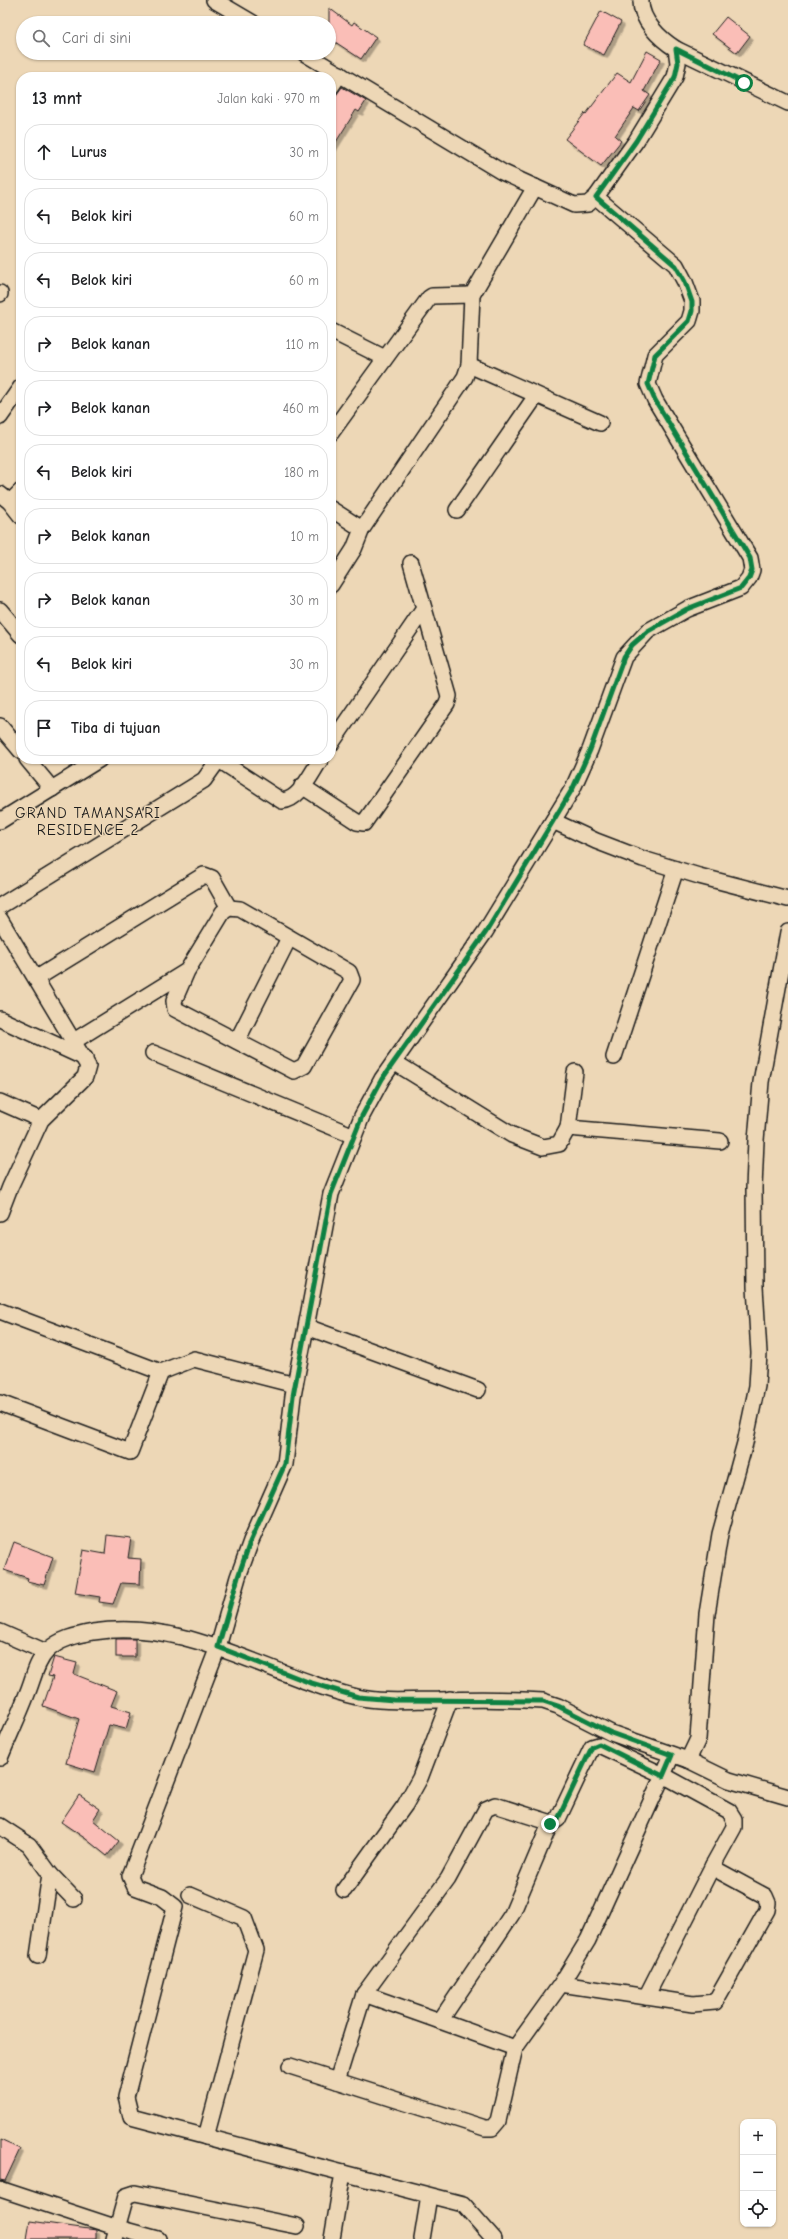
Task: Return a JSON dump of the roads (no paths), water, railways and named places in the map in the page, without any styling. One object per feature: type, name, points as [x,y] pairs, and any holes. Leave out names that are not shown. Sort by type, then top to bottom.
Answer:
[{"type":"street","points":[[214,0],[241,16]]},
{"type":"street","points":[[641,0],[645,18],[665,42],[676,49],[788,103]]},
{"type":"street","points":[[316,60],[502,172],[574,205],[588,204],[596,197],[636,141],[675,77],[678,63],[676,49]]},
{"type":"street","points":[[336,80],[340,74]]},
{"type":"street","points":[[336,577],[354,549],[362,529],[465,377],[468,365],[472,295],[535,187]]},
{"type":"street","points":[[494,2239],[463,2204],[131,2117],[126,2097],[175,1907],[162,1897],[134,1887],[130,1876],[218,1647],[238,1577],[250,1542],[285,1464],[295,1385],[331,1194],[368,1102],[394,1062],[486,932],[573,788],[590,750],[618,669],[632,645],[648,631],[687,609],[741,588],[749,578],[752,570],[750,558],[655,400],[648,384],[655,355],[689,321],[692,311],[692,302],[685,282],[676,266],[596,197]]},
{"type":"street","points":[[336,426],[429,298],[432,296],[472,295]]},
{"type":"street","points":[[336,334],[385,358]]},
{"type":"street","points":[[468,365],[600,423]]},
{"type":"street","points":[[0,417],[16,394]]},
{"type":"street","points":[[457,510],[536,396]]},
{"type":"street","points":[[10,495],[16,506]]},
{"type":"street","points":[[336,512],[362,529]]},
{"type":"street","points":[[302,786],[357,822],[364,823],[447,704],[450,696],[410,563]]},
{"type":"street","points":[[0,610],[16,629]]},
{"type":"street","points":[[336,737],[423,610]]},
{"type":"street","points":[[0,726],[16,745]]},
{"type":"street","points":[[31,764],[52,789]]},
{"type":"street","points":[[0,821],[92,764]]},
{"type":"street","points":[[0,906],[204,780],[215,764]]},
{"type":"street","points":[[226,764],[282,801],[290,800],[296,796],[317,764]]},
{"type":"street","points":[[553,821],[596,841],[676,869],[788,899]]},
{"type":"street","points":[[614,1057],[676,869]]},
{"type":"street","points":[[37,978],[204,875],[212,878],[229,908]]},
{"type":"street","points":[[229,908],[240,909],[349,972],[352,980],[304,1066],[294,1071],[175,1009],[174,1001],[187,971],[223,912],[229,908]]},
{"type":"street","points":[[0,919],[85,1058],[88,1066],[85,1077],[41,1120],[5,1185],[0,1213]]},
{"type":"street","points":[[688,1760],[698,1739],[707,1614],[720,1534],[745,1443],[757,1386],[759,1353],[755,1287],[754,1211],[756,1140],[761,1082],[788,932]]},
{"type":"street","points":[[237,1041],[289,938]]},
{"type":"street","points":[[74,1041],[187,971]]},
{"type":"street","points":[[0,1019],[85,1058]]},
{"type":"street","points":[[153,1053],[354,1136]]},
{"type":"street","points":[[394,1062],[524,1141],[544,1147],[559,1144],[568,1128],[575,1072]]},
{"type":"street","points":[[0,1102],[41,1120]]},
{"type":"street","points":[[568,1128],[720,1141]]},
{"type":"street","points":[[0,1311],[161,1372],[194,1359],[295,1385]]},
{"type":"street","points":[[307,1327],[478,1390]]},
{"type":"street","points":[[0,1403],[130,1452],[161,1372]]},
{"type":"street","points":[[0,1758],[37,1667],[46,1652],[62,1640],[85,1633],[114,1630],[165,1632],[218,1647],[308,1682],[358,1697],[394,1700],[450,1699],[543,1701],[558,1706],[611,1733],[688,1760],[729,1780],[788,1797]]},
{"type":"street","points":[[0,1632],[46,1652]]},
{"type":"street","points":[[344,1890],[405,1806],[416,1785],[450,1699]]},
{"type":"street","points":[[440,2021],[512,1914],[550,1824],[558,1819],[590,1749],[599,1744],[729,1811],[734,1820],[734,1827],[646,1997]]},
{"type":"street","points":[[290,2066],[485,2128],[492,2128],[498,2121],[515,2048],[561,1984],[588,1940],[672,1755]]},
{"type":"street","points":[[337,2081],[364,1994],[448,1879],[486,1809],[495,1805],[550,1824]]},
{"type":"street","points":[[0,1826],[29,1845],[50,1874],[74,1898]]},
{"type":"street","points":[[561,1984],[693,2004],[714,2002],[767,1910],[768,1903],[765,1896],[717,1870],[713,1865]]},
{"type":"street","points":[[38,1956],[50,1874]]},
{"type":"street","points":[[190,1895],[244,1918],[256,1950],[206,2137]]},
{"type":"street","points":[[364,1994],[515,2048]]},
{"type":"street","points":[[332,2239],[343,2173]]},
{"type":"street","points":[[0,2189],[116,2233],[158,2239]]},
{"type":"street","points":[[116,2233],[126,2196],[134,2193],[297,2226]]},
{"type":"street","points":[[422,2239],[429,2196]]},
{"type":"district","name":"GRAND TAMANSARI RESIDENCE 2","points":[[88,822]]}]
